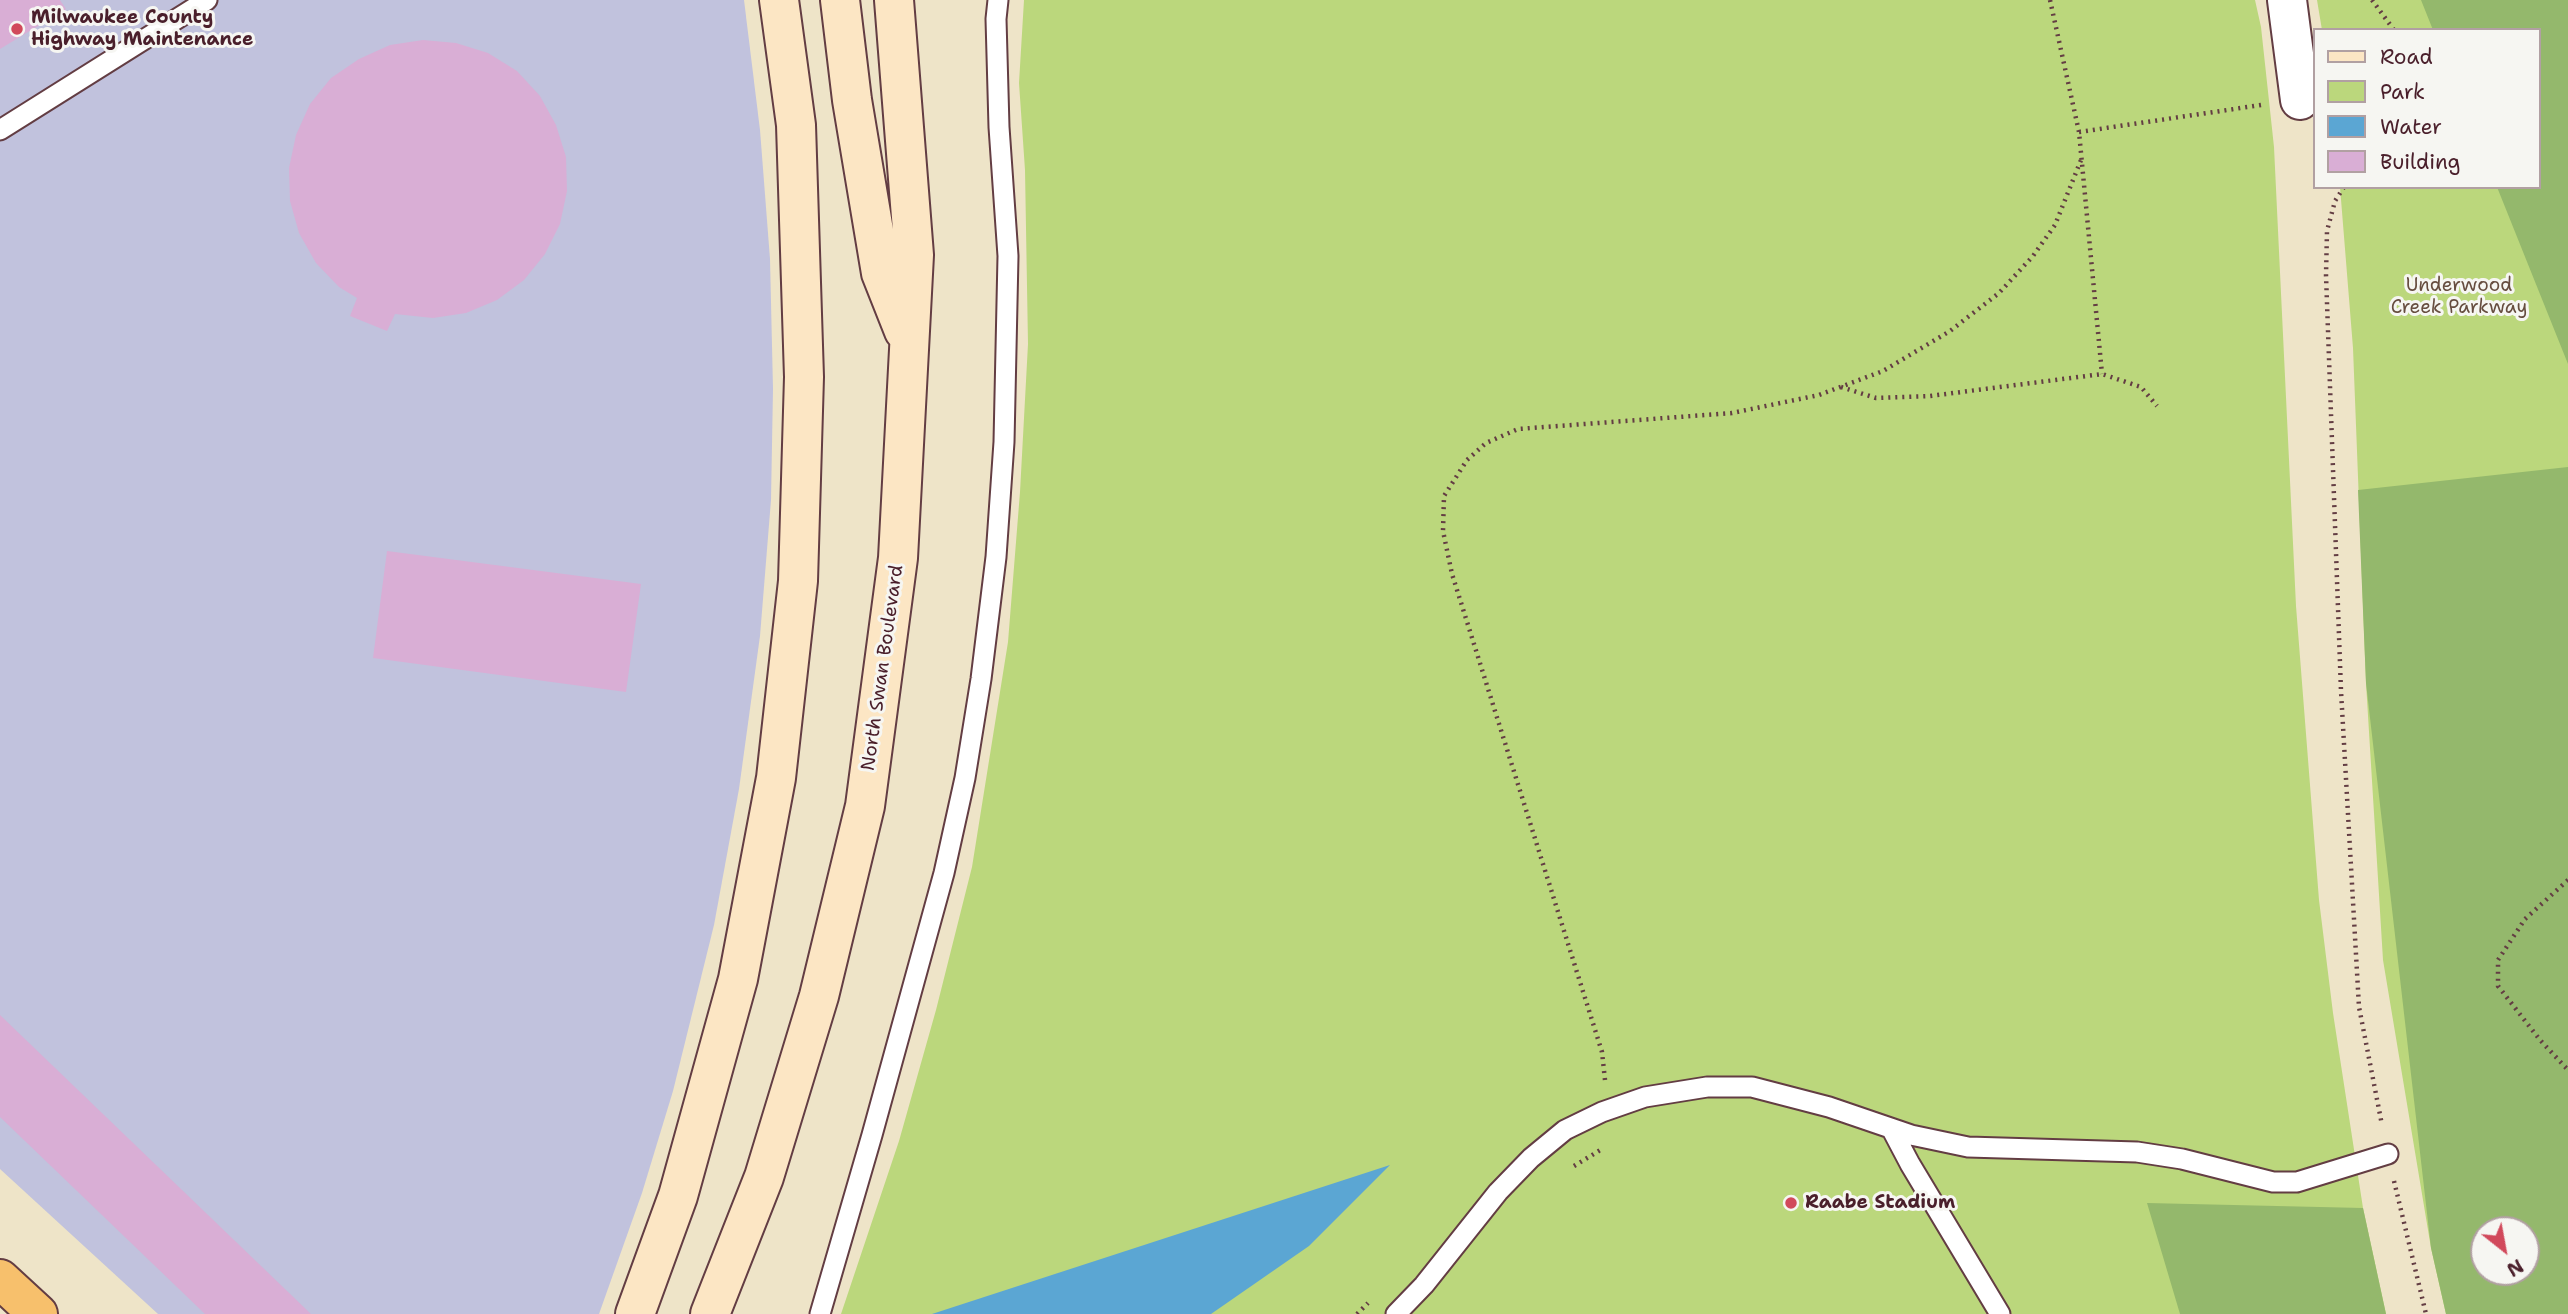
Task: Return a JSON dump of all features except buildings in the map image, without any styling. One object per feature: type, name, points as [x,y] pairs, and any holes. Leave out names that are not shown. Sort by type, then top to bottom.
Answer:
[{"type":"highway","points":[[0,1279],[38,1314]]},
{"type":"main road","points":[[635,1314],[678,1196],[738,979],[776,778],[797,594],[803,349],[796,125],[779,0]]},
{"type":"main road","points":[[840,0],[852,100],[881,273],[909,343]]},
{"type":"main road","name":"North Swan Boulevard","points":[[710,1314],[764,1177],[819,996],[864,806],[898,558],[914,255],[894,0]]},
{"type":"street","points":[[2287,0],[2300,100]]},
{"type":"lane","points":[[0,130],[207,0]]},
{"type":"lane","points":[[820,1314],[944,873],[965,778],[981,679],[996,557],[1006,376],[1008,256],[999,127],[996,19],[998,0]]},
{"type":"lane","points":[[1396,1314],[1424,1285],[1498,1192],[1531,1158],[1565,1130],[1644,1097],[1707,1087],[1752,1087],[1829,1107],[1911,1135],[1968,1147],[2137,1153],[2182,1160],[2273,1182],[2297,1182],[2388,1154]]},
{"type":"lane","points":[[1891,1128],[2000,1314]]},
{"type":"path","points":[[2050,0],[2079,132],[2102,374]]},
{"type":"path","points":[[2372,0],[2393,28]]},
{"type":"path","points":[[2079,132],[2300,100]]},
{"type":"path","points":[[1614,1108],[1605,1079],[1602,1052],[1452,574],[1444,531],[1444,496],[1467,460],[1486,443],[1518,429],[1732,413],[1819,395],[1883,371],[1950,331],[1999,293],[2033,256],[2056,225],[2081,160]]},
{"type":"path","points":[[2342,189],[2335,201],[2327,231],[2326,275],[2347,807],[2359,1007],[2388,1154],[2426,1314]]},
{"type":"path","points":[[1840,387],[1876,398],[1930,396],[2102,374],[2140,387],[2157,406]]},
{"type":"path","points":[[2568,880],[2525,919],[2498,960],[2498,986],[2540,1040],[2568,1070]]},
{"type":"shaded area","points":[[0,0],[744,0],[760,130],[770,259],[773,389],[771,500],[760,636],[739,789],[714,925],[673,1091],[642,1193],[599,1314],[158,1314],[0,1169]]},
{"type":"green space","points":[[1024,0],[2255,0],[2261,27],[2274,147],[2296,606],[2319,900],[2333,1013],[2363,1208],[2386,1314],[841,1314],[899,1141],[972,867],[1008,642],[1028,344],[1025,170],[1019,83]]},
{"type":"green space","name":"Underwood Creek Parkway","points":[[2317,0],[2568,0],[2568,1314],[2446,1314],[2431,1248],[2383,960],[2366,683],[2353,348],[2340,189],[2540,189],[2540,28],[2322,28]]},
{"type":"green space","points":[[2421,0],[2568,0],[2568,364],[2498,189],[2540,189],[2540,28],[2432,28]]},
{"type":"green space","name":"Underwood Creek Parkway","points":[[2568,467],[2568,1314],[2446,1314],[2431,1248],[2366,683],[2358,490]]},
{"type":"green space","points":[[2147,1203],[2363,1208],[2386,1314],[2180,1314]]},
{"type":"water","points":[[1390,1165],[1309,1246],[1211,1314],[932,1314]]},
{"type":"place","name":"Milwaukee County Highway Maintenance","points":[[17,29]]},
{"type":"place","name":"Raabe Stadium","points":[[1791,1203]]}]
